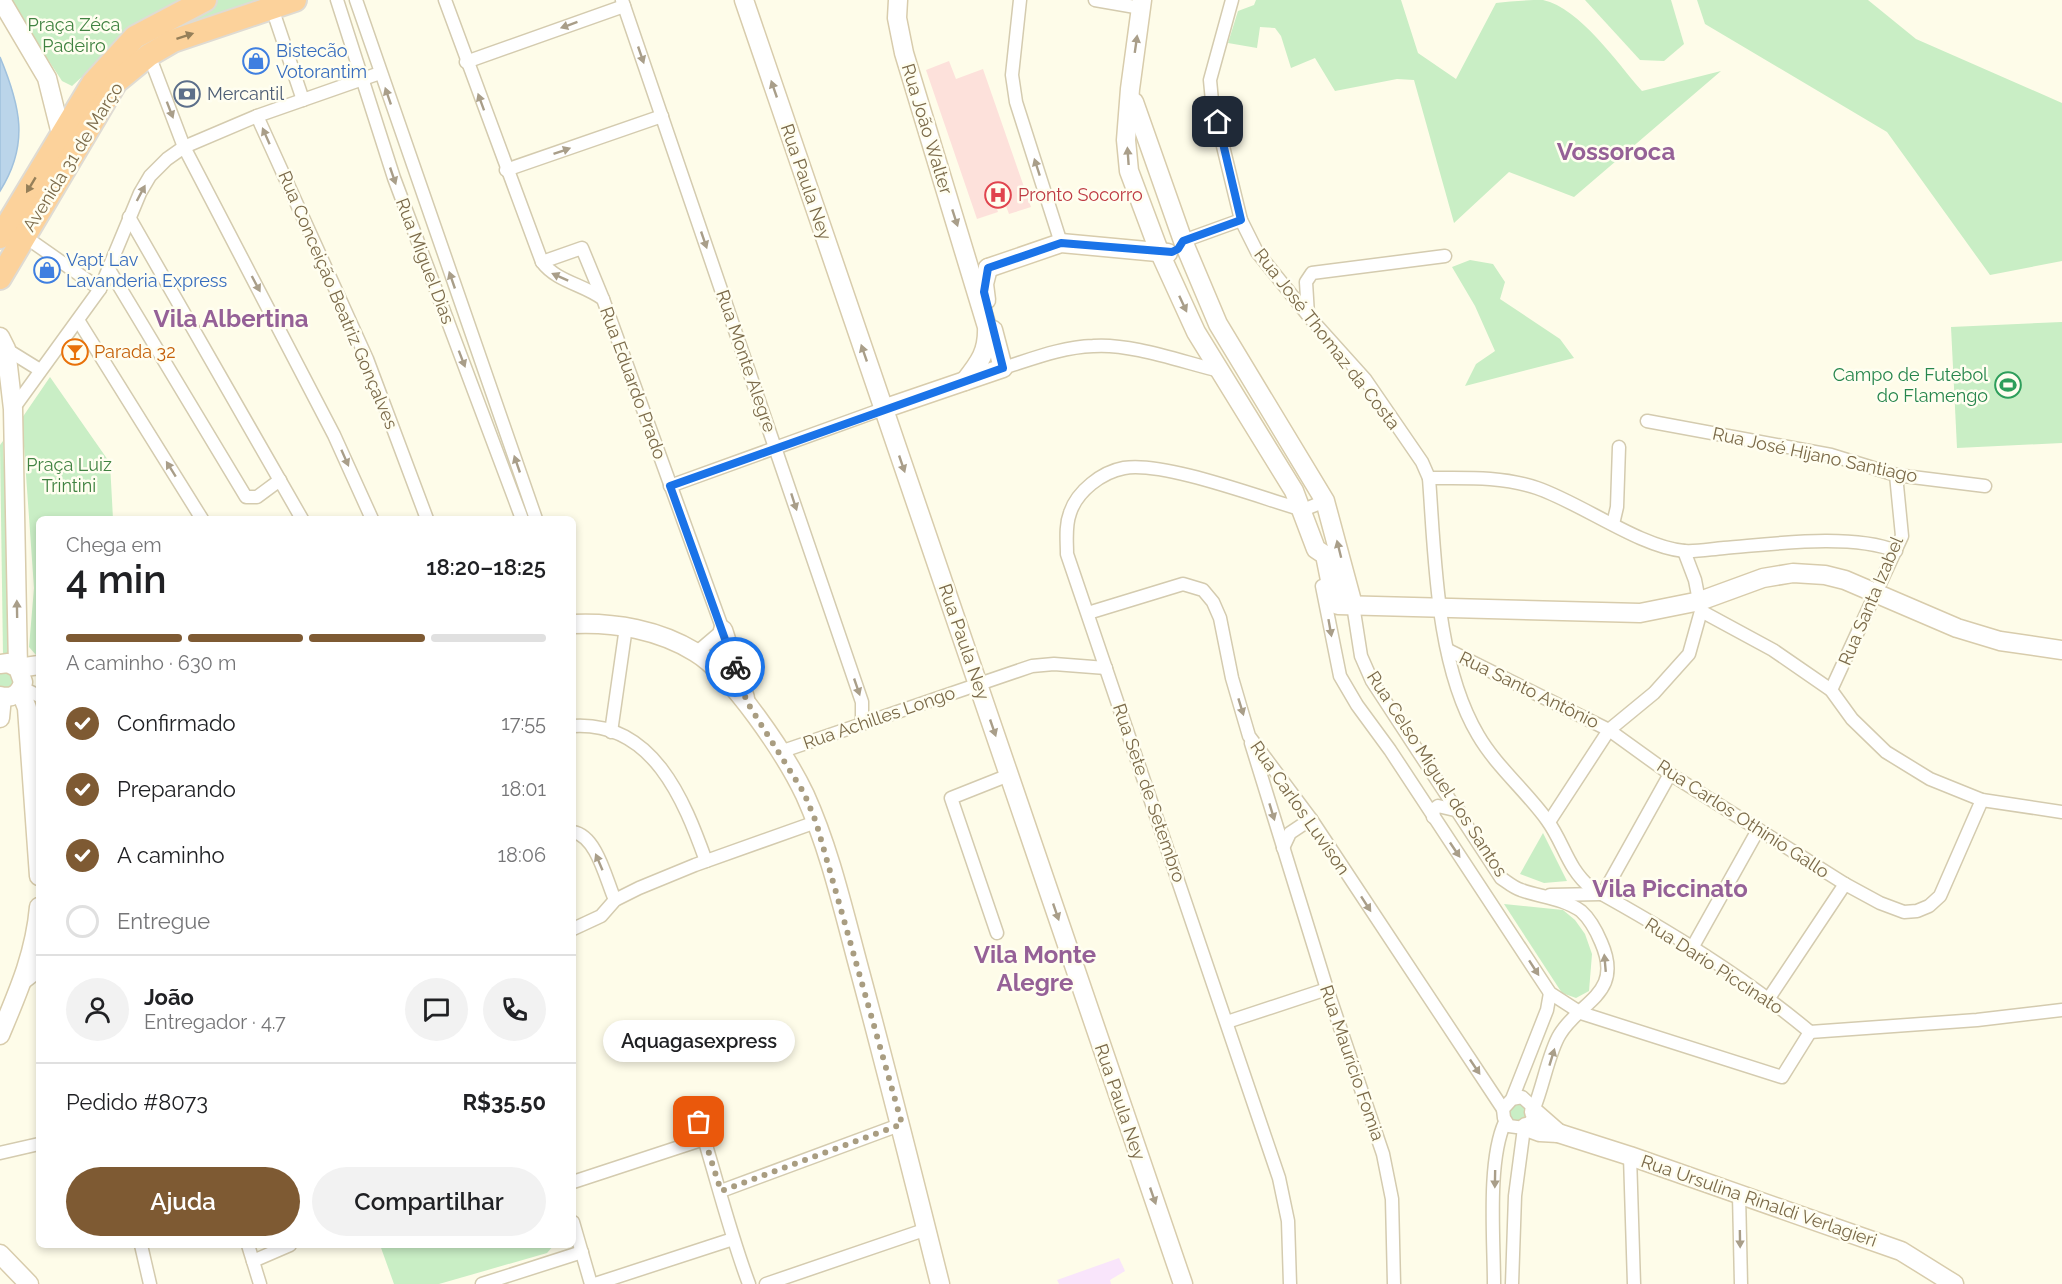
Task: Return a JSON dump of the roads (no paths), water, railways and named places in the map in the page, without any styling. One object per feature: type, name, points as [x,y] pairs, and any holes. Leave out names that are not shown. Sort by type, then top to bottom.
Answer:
[{"type":"highway","name":"Avenida 31 de Março","points":[[0,237],[93,83],[135,37],[205,0]]},
{"type":"highway","name":"Avenida 31 de Março","points":[[0,279],[116,82],[149,55],[172,41],[271,4],[295,0]]},
{"type":"main road","points":[[1,0],[46,78],[61,134]]},
{"type":"main road","name":"Rua Paula Ney","points":[[744,0],[1183,1284]]},
{"type":"main road","name":"Rua João Walter","points":[[898,0],[897,18],[903,53],[968,257],[987,327],[988,345],[983,359],[965,381]]},
{"type":"main road","name":"Rua Celso Miguel dos Santos","points":[[1141,4],[1126,140],[1129,171],[1159,251],[1196,332],[1294,491],[1316,549]]},
{"type":"main road","points":[[46,78],[63,94],[83,99],[107,96]]},
{"type":"main road","name":"Rua Celso Miguel dos Santos","points":[[1130,89],[1144,137],[1183,241],[1218,324],[1241,368],[1286,434],[1325,501],[1353,605]]},
{"type":"main road","points":[[968,257],[988,268],[1061,243],[1172,252],[1178,249],[1183,241]]},
{"type":"main road","points":[[883,409],[1003,368],[984,292],[988,268]]},
{"type":"main road","points":[[2,346],[13,409],[20,675],[27,708],[36,834]]},
{"type":"main road","points":[[1220,371],[1233,363],[1241,368]]},
{"type":"main road","points":[[0,428],[13,409]]},
{"type":"main road","points":[[1316,549],[1325,555],[1334,600],[1338,605],[1640,613],[1700,606],[1763,579],[1793,573],[1825,575],[1845,580],[1957,628],[2001,641],[2062,650]]},
{"type":"main road","points":[[580,624],[626,627],[659,634],[696,652],[747,702],[804,793],[816,822],[902,1124],[940,1284]]},
{"type":"main road","points":[[723,630],[747,702]]},
{"type":"main road","points":[[0,718],[1,697],[12,696],[20,675],[36,667]]},
{"type":"main road","points":[[0,1035],[36,939]]},
{"type":"main road","name":"Rua Ursulina Rinaldi Verlagieri","points":[[1530,1119],[1540,1132],[1558,1133],[1630,1156],[1901,1251],[1954,1284]]},
{"type":"main road","points":[[0,1254],[29,1284]]},
{"type":"street","name":"Rua Miguel Dias","points":[[338,0],[394,178],[521,516]]},
{"type":"street","points":[[356,0],[535,516]]},
{"type":"street","points":[[445,0],[466,62],[542,262],[582,248],[603,299]]},
{"type":"street","points":[[1020,0],[1012,75],[1016,102],[1061,243]]},
{"type":"street","points":[[1095,0],[1141,4]]},
{"type":"street","name":"Rua José Thomaz da Costa","points":[[1232,0],[1210,80],[1212,100],[1241,220],[1257,252],[1308,315],[1365,379],[1422,462],[1429,478]]},
{"type":"street","points":[[466,62],[623,3]]},
{"type":"street","name":"Rua Monte Alegre","points":[[623,3],[862,702],[862,723]]},
{"type":"street","points":[[271,4],[303,100]]},
{"type":"street","points":[[149,55],[184,147],[334,435],[371,516]]},
{"type":"street","points":[[13,409],[100,289],[110,271],[129,217],[150,177],[167,159],[184,147],[257,116],[380,73]]},
{"type":"street","name":"Rua Conceição Beatriz Gonçalves","points":[[257,116],[367,359],[426,516]]},
{"type":"street","points":[[506,170],[662,116]]},
{"type":"street","points":[[129,217],[300,516]]},
{"type":"street","points":[[1183,241],[1241,220]]},
{"type":"street","points":[[24,236],[100,289]]},
{"type":"street","points":[[1308,315],[1306,282],[1312,273],[1445,256]]},
{"type":"street","name":"Rua Eduardo Prado","points":[[542,262],[552,274],[592,290],[603,299],[723,630]]},
{"type":"street","points":[[110,271],[246,497],[257,497],[280,480]]},
{"type":"street","points":[[78,320],[200,516]]},
{"type":"street","points":[[1003,368],[1069,349],[1094,345],[1118,347],[1220,371]]},
{"type":"street","points":[[2,346],[40,370]]},
{"type":"street","points":[[670,486],[883,409]]},
{"type":"street","name":"Rua José Hijano Santiago","points":[[1647,421],[1831,455],[1896,475],[1985,486]]},
{"type":"street","points":[[1613,524],[1617,507],[1619,447]]},
{"type":"street","name":"Rua Sete de Setembro","points":[[1290,1284],[1288,1221],[1279,1178],[1067,554],[1067,526],[1070,511],[1082,493],[1104,475],[1124,468],[1146,468],[1211,483],[1303,510]]},
{"type":"street","name":"Rua Santa Izabel","points":[[1831,690],[1877,595],[1902,536],[1896,475]]},
{"type":"street","points":[[1429,478],[1479,477],[1508,481],[1538,489],[1655,544],[1684,551],[1775,544],[1864,542],[1896,551]]},
{"type":"street","name":"Rua Dario Piccinato","points":[[1429,478],[1439,607],[1464,708],[1479,737],[1549,822],[1577,876],[1769,999],[1810,1032]]},
{"type":"street","points":[[1265,499],[1294,491],[1314,480]]},
{"type":"street","points":[[1303,510],[1325,501]]},
{"type":"street","name":"Rua Celso Miguel dos Santos","points":[[1316,549],[1335,661],[1340,676],[1550,993]]},
{"type":"street","points":[[1549,822],[1609,730],[1654,693],[1689,654],[1700,606],[1684,551]]},
{"type":"street","name":"Rua Carlos Luvison","points":[[1088,613],[1183,584],[1203,590],[1213,602],[1220,618],[1232,678],[1249,736],[1311,819],[1507,1104]]},
{"type":"street","name":"Rua Celso Miguel dos Santos","points":[[1353,605],[1361,656],[1372,681],[1502,878],[1519,890],[1545,895],[1580,911],[1594,925],[1604,949],[1607,968],[1605,981],[1598,995],[1559,1035],[1530,1119],[1515,1196],[1512,1284]]},
{"type":"street","points":[[1700,606],[1773,650],[1831,690],[1852,719],[1886,752],[1930,778],[1982,800],[2062,812]]},
{"type":"street","points":[[610,732],[626,627]]},
{"type":"street","points":[[696,652],[723,630]]},
{"type":"street","name":"Rua Santo Antônio","points":[[1448,650],[1609,730]]},
{"type":"street","name":"Rua Achilles Longo","points":[[780,752],[1032,666],[1054,664],[1106,668]]},
{"type":"street","points":[[20,675],[36,693]]},
{"type":"street","points":[[576,726],[610,732],[646,753],[666,771],[687,809],[706,861]]},
{"type":"street","name":"Rua Carlos Othinio Gallo","points":[[1609,730],[1670,774],[1845,884],[1880,903],[1904,912],[1929,906],[1940,896],[1982,800]]},
{"type":"street","name":"Rua Maurício Fomia","points":[[1249,736],[1327,989],[1383,1154],[1392,1199],[1394,1284]]},
{"type":"street","points":[[1545,895],[1603,894],[1670,774]]},
{"type":"street","points":[[997,933],[951,798],[1009,776]]},
{"type":"street","points":[[1432,817],[1434,809],[1438,806],[1459,811]]},
{"type":"street","points":[[1283,848],[1290,833],[1311,819]]},
{"type":"street","points":[[576,928],[601,916],[615,900],[706,861],[816,822]]},
{"type":"street","points":[[1692,948],[1758,830]]},
{"type":"street","points":[[576,834],[587,840],[594,849],[615,900]]},
{"type":"street","points":[[1769,999],[1845,884]]},
{"type":"street","points":[[20,986],[36,973]]},
{"type":"street","points":[[1227,1022],[1327,989]]},
{"type":"street","points":[[1494,1284],[1495,1164],[1498,1143],[1505,1122],[1507,1104],[1547,1010],[1550,993],[1581,1013],[1782,1077],[1810,1032],[1977,1020],[2062,1010]]},
{"type":"street","points":[[1505,1122],[1514,1128],[1530,1119],[1522,1097],[1507,1104]]},
{"type":"street","points":[[699,1122],[721,1191],[732,1239],[749,1284]]},
{"type":"street","points":[[721,1191],[902,1124]]},
{"type":"street","points":[[576,1181],[704,1139]]},
{"type":"street","points":[[0,1153],[36,1145]]},
{"type":"street","points":[[1630,1156],[1634,1284]]},
{"type":"street","points":[[1739,1194],[1741,1284]]},
{"type":"street","points":[[766,1284],[927,1229]]},
{"type":"street","points":[[576,1232],[593,1284],[732,1239]]},
{"type":"street","points":[[142,1248],[150,1284]]},
{"type":"street","points":[[249,1248],[260,1284]]},
{"type":"street","points":[[253,1261],[283,1248]]},
{"type":"street","points":[[482,1284],[582,1252]]},
{"type":"water","points":[[0,57],[13,92],[19,124],[15,157],[0,191]]},
{"type":"place","name":"Bistecão Votorantim","points":[[256,61]]},
{"type":"place","name":"Mercantil","points":[[187,94]]},
{"type":"place","name":"Pronto Socorro","points":[[998,195]]},
{"type":"place","name":"Vapt Lav Lavanderia Express","points":[[47,270]]},
{"type":"place","name":"Parada 32","points":[[75,352]]},
{"type":"place","name":"Campo de Futebol do Flamengo","points":[[2008,385]]},
{"type":"place","name":"Aquagasexpress","points":[[699,1122]]},
{"type":"district","name":"Vossoroca","points":[[1616,152]]},
{"type":"district","name":"Vila Albertina","points":[[231,319]]},
{"type":"district","name":"Vila Piccinato","points":[[1670,889]]},
{"type":"district","name":"Vila Monte Alegre","points":[[1035,969]]},
{"type":"park label","name":"Praça Zéca Padeiro","points":[[74,36]]},
{"type":"park label","name":"Praça Luiz Trintini","points":[[69,475]]}]
